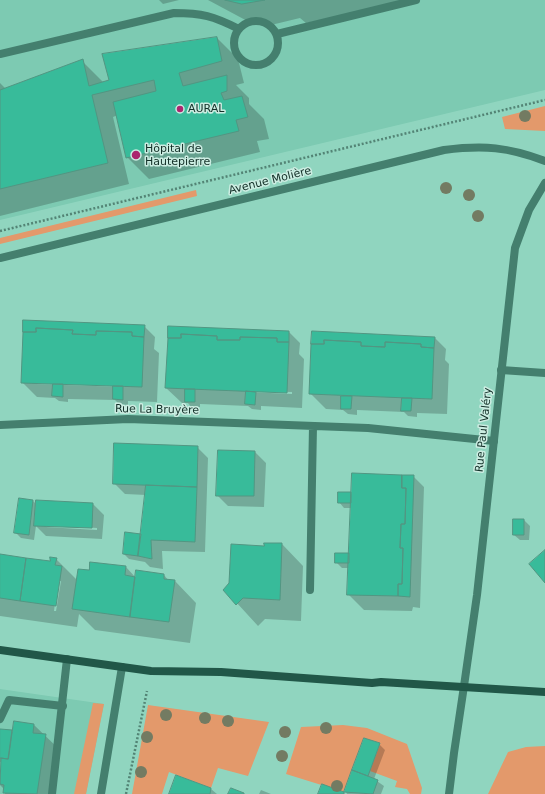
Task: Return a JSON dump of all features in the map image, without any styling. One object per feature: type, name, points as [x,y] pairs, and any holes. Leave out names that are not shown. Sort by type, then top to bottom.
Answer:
[{"type":"main road","points":[[0,650],[151,671],[221,672],[372,683],[380,682],[464,686],[545,692]]},
{"type":"street","points":[[277,34],[416,0]]},
{"type":"street","points":[[0,54],[174,13],[199,13],[216,18],[239,29]]},
{"type":"street","points":[[252,21],[266,23],[277,34],[278,48],[271,60],[258,66],[244,62],[235,51],[234,43],[239,29],[252,21]]},
{"type":"street","name":"Avenue Molière","points":[[0,258],[444,150],[469,147],[509,149],[545,161]]},
{"type":"street","name":"Rue Paul Valéry","points":[[449,794],[476,602],[515,248],[529,210],[545,183]]},
{"type":"street","points":[[501,370],[545,373]]},
{"type":"street","name":"Rue La Bruyère","points":[[0,425],[128,419],[368,428],[494,441]]},
{"type":"street","points":[[310,590],[313,426]]},
{"type":"street","points":[[52,794],[67,660]]},
{"type":"street","points":[[101,794],[122,667]]},
{"type":"street","points":[[0,719],[9,700],[62,706]]},
{"type":"path","points":[[0,231],[545,100]]},
{"type":"path","points":[[126,794],[151,671]]},
{"type":"shaded area","name":"Hôpital de Hautepierre","points":[[0,0],[545,0],[545,90],[0,220]]},
{"type":"shaded area","points":[[545,106],[545,131],[505,129],[502,117]]},
{"type":"shaded area","points":[[196,190],[197,196],[0,244],[0,238]]},
{"type":"shaded area","points":[[0,689],[104,704],[86,794],[0,794]]},
{"type":"shaded area","points":[[93,703],[104,704],[86,794],[74,794]]},
{"type":"shaded area","points":[[148,705],[269,722],[248,776],[218,768],[211,788],[169,772],[162,794],[132,794]]},
{"type":"shaded area","points":[[343,725],[367,728],[407,744],[422,788],[421,794],[410,794],[407,789],[395,787],[397,781],[370,771],[380,744],[364,738],[344,792],[286,774],[301,727]]},
{"type":"shaded area","points":[[545,746],[545,794],[488,794],[508,752],[526,747]]},
{"type":"building","points":[[225,0],[265,0],[242,4]]},
{"type":"building","name":"AURAL","points":[[217,37],[222,61],[179,73],[183,86],[227,75],[227,91],[221,93],[224,100],[242,96],[248,117],[236,120],[239,131],[126,158],[113,102],[156,91],[154,80],[92,95],[108,163],[0,189],[0,90],[83,59],[89,86],[109,80],[102,54]]},
{"type":"building","points":[[23,320],[145,325],[144,337],[132,336],[132,332],[96,331],[96,335],[72,334],[73,330],[36,328],[36,332],[23,332]]},
{"type":"building","points":[[168,326],[289,331],[289,342],[277,342],[277,338],[240,337],[240,340],[217,340],[217,336],[181,334],[181,338],[168,338]]},
{"type":"building","points":[[36,328],[73,330],[72,334],[96,335],[96,331],[132,332],[132,336],[144,337],[142,387],[21,383],[23,332],[36,332]]},
{"type":"building","points":[[312,331],[435,337],[434,348],[421,347],[421,344],[385,342],[385,347],[361,346],[361,342],[324,340],[324,344],[311,344]]},
{"type":"building","points":[[181,334],[217,336],[217,340],[240,340],[240,337],[277,338],[277,342],[289,342],[287,393],[165,388],[168,338],[181,338]]},
{"type":"building","points":[[324,340],[361,342],[361,346],[385,347],[385,342],[421,344],[421,347],[434,348],[432,399],[309,394],[311,344],[324,344]]},
{"type":"building","points":[[53,384],[63,384],[63,397],[52,396]]},
{"type":"building","points":[[113,386],[123,386],[123,400],[113,399]]},
{"type":"building","points":[[185,389],[195,389],[195,402],[185,402]]},
{"type":"building","points":[[246,391],[256,392],[255,405],[245,404]]},
{"type":"building","points":[[341,396],[352,396],[351,409],[341,409]]},
{"type":"building","points":[[402,398],[412,398],[411,411],[401,411]]},
{"type":"building","points":[[114,443],[198,446],[197,487],[113,484]]},
{"type":"building","points":[[218,450],[255,451],[254,496],[216,496]]},
{"type":"building","points":[[352,473],[402,475],[402,488],[406,488],[405,524],[401,524],[400,548],[403,548],[402,584],[398,584],[398,596],[347,595]]},
{"type":"building","points":[[402,475],[414,475],[410,597],[398,596],[398,584],[402,584],[403,548],[400,548],[401,524],[405,524],[406,488],[402,488]]},
{"type":"building","points":[[146,485],[197,487],[195,542],[151,540],[152,559],[138,556]]},
{"type":"building","points":[[338,492],[351,492],[351,503],[338,503]]},
{"type":"building","points":[[19,498],[33,500],[29,535],[14,533]]},
{"type":"building","points":[[36,500],[93,503],[92,528],[34,526]]},
{"type":"building","points":[[513,519],[524,519],[524,535],[513,535]]},
{"type":"building","points":[[125,532],[141,534],[138,556],[123,554]]},
{"type":"building","points":[[264,543],[282,543],[280,600],[243,598],[236,605],[223,590],[229,583],[231,544],[264,546]]},
{"type":"building","points":[[545,550],[545,583],[529,564]]},
{"type":"building","points":[[335,553],[349,553],[349,563],[335,563]]},
{"type":"building","points":[[0,554],[26,558],[20,601],[0,598]]},
{"type":"building","points":[[50,557],[57,558],[55,565],[62,566],[56,606],[20,601],[26,558],[50,561]]},
{"type":"building","points":[[90,562],[126,566],[125,575],[135,577],[130,617],[72,609],[78,569],[89,570]]},
{"type":"building","points":[[136,570],[164,574],[164,579],[175,580],[169,622],[130,617]]},
{"type":"building","points":[[14,721],[34,724],[33,733],[46,734],[37,794],[3,793],[4,785],[0,784],[1,758],[8,759]]},
{"type":"building","points":[[0,729],[12,730],[8,759],[0,758]]},
{"type":"building","points":[[364,738],[380,743],[368,776],[352,770]]},
{"type":"building","points":[[352,770],[378,780],[373,794],[344,792]]},
{"type":"building","points":[[176,775],[211,788],[210,794],[169,794]]},
{"type":"building","points":[[322,784],[344,792],[344,794],[318,794]]},
{"type":"building","points":[[231,788],[244,793],[244,794],[228,794]]},
{"type":"place","name":"AURAL","points":[[180,109]]},
{"type":"place","name":"Hôpital de Hautepierre","points":[[136,155]]}]
